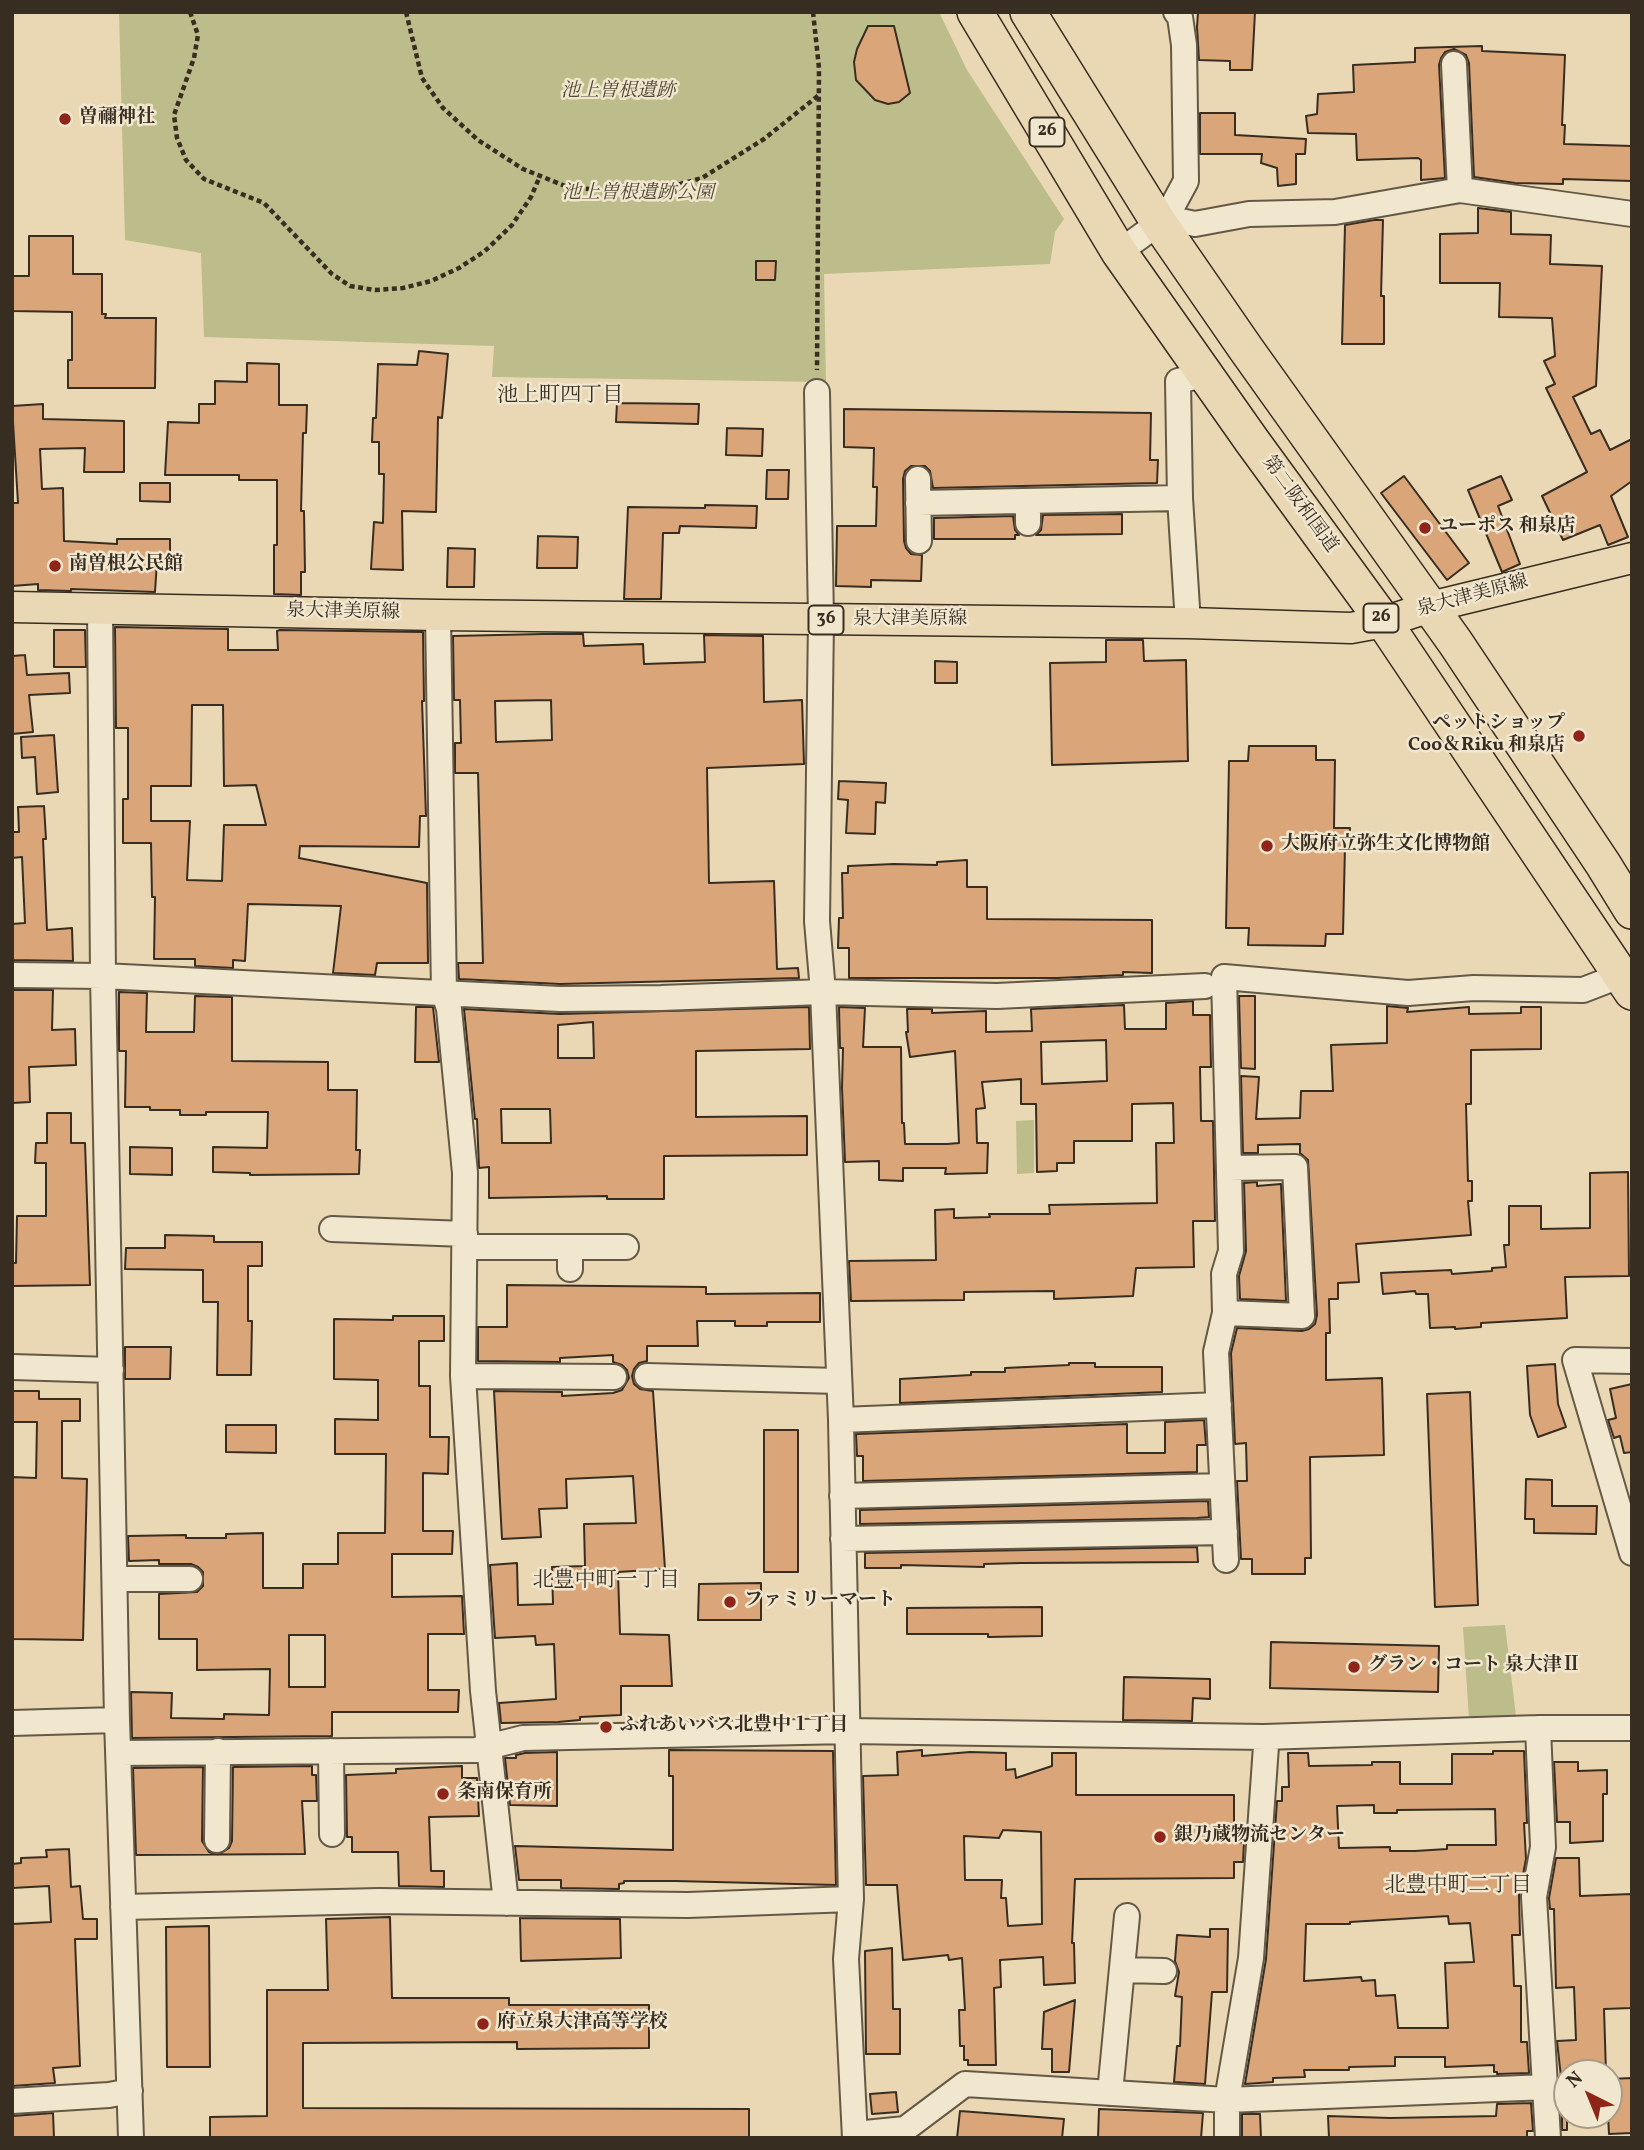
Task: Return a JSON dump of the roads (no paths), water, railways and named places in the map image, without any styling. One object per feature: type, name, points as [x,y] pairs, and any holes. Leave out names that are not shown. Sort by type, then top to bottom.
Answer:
[{"type":"highway","name":"第二阪和国道","points":[[975,12],[1119,251],[1252,441],[1384,622],[1627,983]]},
{"type":"highway","name":"26","points":[[1028,12],[1246,349],[1430,607],[1542,771],[1632,911]]},
{"type":"main road","name":"泉大津美原線","points":[[12,607],[438,615],[1188,623],[1351,628],[1384,622],[1430,607],[1632,558]]},
{"type":"street","points":[[1119,251],[1163,220],[1186,181],[1184,45],[1177,12]]},
{"type":"street","points":[[1454,64],[1460,190]]},
{"type":"street","points":[[1163,220],[1195,224],[1249,214],[1335,212],[1460,190],[1632,214]]},
{"type":"street","points":[[1188,623],[1180,498],[1178,381],[1207,374]]},
{"type":"street","points":[[817,392],[821,620],[817,921],[823,992],[841,1420],[851,1899],[846,1959],[855,2136],[905,2129],[965,2084],[1227,2100],[1547,2087]]},
{"type":"street","points":[[919,541],[918,491],[1028,512],[1180,498]]},
{"type":"street","points":[[100,607],[103,976],[117,1720],[131,2138]]},
{"type":"street","points":[[438,615],[444,993],[449,1009],[465,1173],[463,1376],[470,1519],[489,1748],[506,1903]]},
{"type":"street","points":[[12,975],[103,976],[573,999],[823,992],[997,996],[1205,986]]},
{"type":"street","points":[[1226,1560],[1216,1352],[1225,1313],[1224,1274],[1231,1251],[1224,977],[1408,993],[1474,988],[1583,990],[1627,983]]},
{"type":"street","points":[[1225,1313],[1303,1316],[1295,1167],[1230,1168]]},
{"type":"street","points":[[332,1229],[465,1240],[570,1258],[626,1247]]},
{"type":"street","points":[[1632,1361],[1575,1360],[1632,1553]]},
{"type":"street","points":[[12,1367],[111,1370]]},
{"type":"street","points":[[463,1376],[614,1377]]},
{"type":"street","points":[[647,1376],[839,1381]]},
{"type":"street","points":[[841,1420],[1219,1405]]},
{"type":"street","points":[[842,1496],[1222,1486]]},
{"type":"street","points":[[843,1539],[1225,1532]]},
{"type":"street","points":[[116,1579],[190,1579]]},
{"type":"street","points":[[12,1723],[117,1720]]},
{"type":"street","points":[[119,1753],[476,1750],[523,1738],[848,1731],[1264,1737],[1538,1728],[1632,1728]]},
{"type":"street","points":[[1538,1728],[1543,1847],[1534,1897],[1548,2138]]},
{"type":"street","points":[[1227,2138],[1227,2100],[1251,1958],[1266,1746],[1264,1737]]},
{"type":"street","points":[[217,1840],[218,1751]]},
{"type":"street","points":[[331,1751],[332,1834]]},
{"type":"street","points":[[123,1907],[379,1901],[688,1905],[851,1899]]},
{"type":"street","points":[[1110,2092],[1127,1916]]},
{"type":"street","points":[[1122,1970],[1164,1971]]},
{"type":"street","points":[[12,2101],[109,2095],[130,2091]]},
{"type":"place","name":"曽禰神社","points":[[65,119]]},
{"type":"place","name":"ユーポス 和泉店","points":[[1425,528]]},
{"type":"place","name":"南曽根公民館","points":[[55,566]]},
{"type":"place","name":"ペットショップ Coo＆Riku 和泉店","points":[[1579,736]]},
{"type":"place","name":"大阪府立弥生文化博物館","points":[[1267,846]]},
{"type":"place","name":"ファミリーマート","points":[[730,1602]]},
{"type":"place","name":"グラン・コート 泉大津Ⅱ","points":[[1354,1667]]},
{"type":"place","name":"ふれあいバス北豊中１丁目","points":[[606,1727]]},
{"type":"place","name":"条南保育所","points":[[443,1794]]},
{"type":"place","name":"銀乃蔵物流センター","points":[[1160,1837]]},
{"type":"place","name":"府立泉大津高等学校","points":[[483,2024]]},
{"type":"district","name":"池上町四丁目","points":[[560,397]]},
{"type":"district","name":"北豊中町一丁目","points":[[606,1582]]},
{"type":"district","name":"北豊中町二丁目","points":[[1458,1887]]},
{"type":"park label","name":"池上曽根遺跡","points":[[618,93]]},
{"type":"park label","name":"池上曽根遺跡公園","points":[[638,195]]}]
